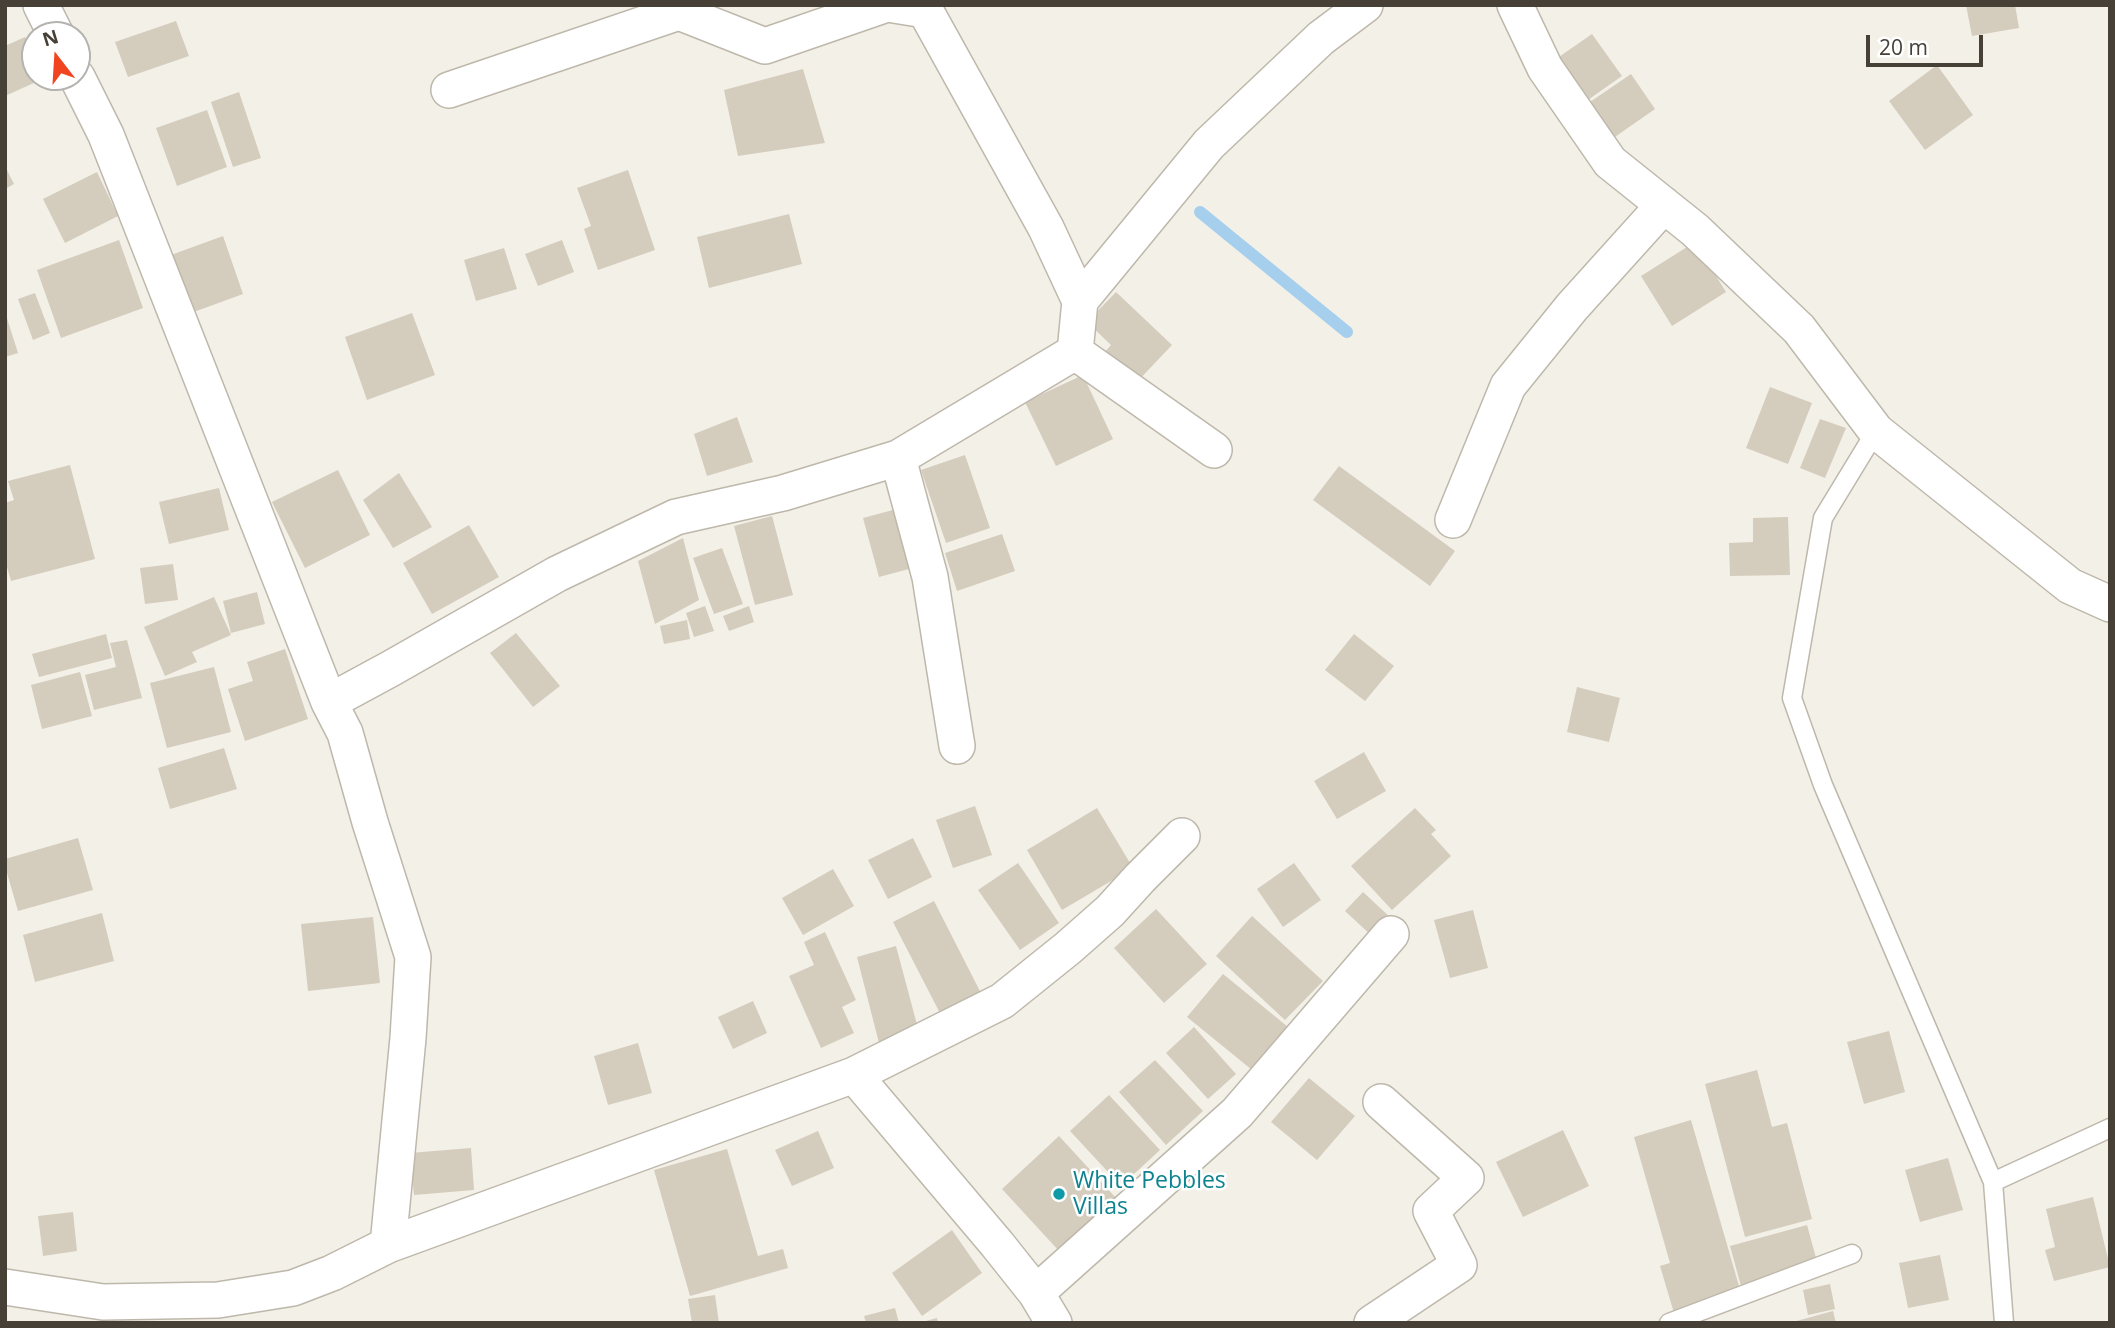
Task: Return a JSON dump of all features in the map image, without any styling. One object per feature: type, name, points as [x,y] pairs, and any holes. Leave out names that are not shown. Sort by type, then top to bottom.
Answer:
[{"type":"street","points":[[41,5],[49,21]]},
{"type":"street","points":[[449,90],[679,12],[765,46],[884,5]]},
{"type":"street","points":[[894,5],[925,10],[1046,228],[1080,301],[1075,352]]},
{"type":"street","points":[[1080,301],[1209,144],[1321,38],[1365,5]]},
{"type":"street","points":[[1515,5],[1545,68],[1610,162],[1695,230],[1800,328],[1875,432],[2070,586],[2110,604]]},
{"type":"street","points":[[84,91],[106,135],[329,702],[345,733],[370,822],[414,957],[388,1245]]},
{"type":"street","points":[[1453,520],[1508,386],[1572,307],[1664,205]]},
{"type":"street","points":[[1075,352],[1214,450]]},
{"type":"street","points":[[329,702],[557,574],[676,517],[783,493],[898,458],[1075,352]]},
{"type":"street","points":[[898,458],[930,577],[957,746]]},
{"type":"street","points":[[5,1287],[103,1302],[218,1300],[293,1288],[332,1273],[388,1245],[853,1075],[1002,1001],[1110,911],[1182,836]]},
{"type":"street","points":[[1036,1293],[1237,1113],[1391,934]]},
{"type":"street","points":[[853,1075],[997,1244],[1036,1293],[1054,1323]]},
{"type":"street","points":[[1372,1323],[1459,1265],[1431,1211],[1466,1178],[1381,1102]]},
{"type":"lane","points":[[1875,432],[1823,518],[1792,698],[1824,785],[1993,1182],[2004,1323]]},
{"type":"lane","points":[[1993,1182],[2110,1128]]},
{"type":"lane","points":[[1669,1323],[1852,1254]]},
{"type":"building","points":[[1966,5],[2015,5],[2019,28],[1972,36]]},
{"type":"building","points":[[176,21],[189,56],[128,77],[115,42]]},
{"type":"building","points":[[1592,34],[1622,76],[1585,102],[1556,59]]},
{"type":"building","points":[[21,39],[21,89],[5,96],[5,46]]},
{"type":"building","points":[[1937,65],[1973,115],[1925,150],[1889,101]]},
{"type":"building","points":[[803,69],[825,143],[738,156],[724,90]]},
{"type":"building","points":[[1631,74],[1655,109],[1612,139],[1587,104]]},
{"type":"building","points":[[239,92],[261,158],[233,167],[211,102]]},
{"type":"building","points":[[207,110],[227,167],[177,186],[156,128]]},
{"type":"building","points":[[5,166],[14,184],[5,189]]},
{"type":"building","points":[[628,170],[655,250],[598,270],[584,229],[591,226],[577,188]]},
{"type":"building","points":[[97,172],[118,216],[65,243],[43,199]]},
{"type":"building","points":[[789,214],[802,264],[709,288],[697,237]]},
{"type":"building","points":[[223,236],[243,294],[191,313],[171,255]]},
{"type":"building","points":[[119,240],[143,308],[61,338],[37,270]]},
{"type":"building","points":[[562,240],[574,272],[538,286],[525,254]]},
{"type":"building","points":[[1695,242],[1726,292],[1672,326],[1641,276]]},
{"type":"building","points":[[504,248],[517,289],[476,301],[464,260]]},
{"type":"building","points":[[1116,292],[1172,345],[1135,384],[1103,354],[1111,345],[1087,322]]},
{"type":"building","points":[[35,293],[50,333],[33,340],[18,299]]},
{"type":"building","points":[[5,312],[18,353],[5,357]]},
{"type":"building","points":[[412,313],[435,375],[367,400],[345,337]]},
{"type":"building","points":[[1083,375],[1113,439],[1056,466],[1025,402]]},
{"type":"building","points":[[1770,387],[1812,403],[1788,464],[1746,448]]},
{"type":"building","points":[[737,417],[753,462],[707,476],[694,434]]},
{"type":"building","points":[[1820,419],[1846,428],[1825,478],[1800,468]]},
{"type":"building","points":[[965,455],[990,528],[946,543],[921,470]]},
{"type":"building","points":[[70,465],[95,559],[11,581],[5,560],[5,503],[14,500],[8,481]]},
{"type":"building","points":[[1339,466],[1455,551],[1430,586],[1313,500]]},
{"type":"building","points":[[338,470],[370,535],[305,568],[272,502]]},
{"type":"building","points":[[399,473],[432,527],[393,548],[363,500]]},
{"type":"building","points":[[219,488],[229,530],[169,544],[159,502]]},
{"type":"building","points":[[904,507],[920,566],[879,577],[863,518]]},
{"type":"building","points":[[772,516],[793,595],[755,605],[734,526]]},
{"type":"building","points":[[1788,517],[1790,575],[1730,576],[1729,543],[1753,542],[1753,518]]},
{"type":"building","points":[[469,525],[499,577],[432,614],[403,563]]},
{"type":"building","points":[[1002,534],[1015,571],[957,591],[945,553]]},
{"type":"building","points":[[683,538],[699,600],[655,624],[638,561]]},
{"type":"building","points":[[722,548],[743,604],[714,614],[693,558]]},
{"type":"building","points":[[173,564],[178,600],[145,604],[140,568]]},
{"type":"building","points":[[257,592],[265,624],[231,633],[223,601]]},
{"type":"building","points":[[214,597],[231,635],[192,652],[197,662],[165,676],[144,627]]},
{"type":"building","points":[[705,606],[714,631],[694,637],[686,613]]},
{"type":"building","points":[[749,606],[754,622],[729,631],[723,616]]},
{"type":"building","points":[[687,620],[690,639],[664,644],[660,626]]},
{"type":"building","points":[[516,633],[560,686],[533,707],[490,653]]},
{"type":"building","points":[[106,634],[112,658],[39,677],[32,654]]},
{"type":"building","points":[[1354,634],[1394,666],[1365,701],[1325,670]]},
{"type":"building","points":[[127,640],[142,698],[94,710],[85,675],[116,667],[110,643]]},
{"type":"building","points":[[285,649],[308,719],[245,741],[228,689],[253,681],[247,662]]},
{"type":"building","points":[[214,667],[231,732],[167,748],[150,683]]},
{"type":"building","points":[[80,672],[92,716],[42,729],[31,685]]},
{"type":"building","points":[[1577,687],[1620,698],[1609,742],[1567,732]]},
{"type":"building","points":[[224,748],[237,789],[170,809],[158,768]]},
{"type":"building","points":[[1364,752],[1386,791],[1337,819],[1314,781]]},
{"type":"building","points":[[975,806],[992,855],[953,868],[936,820]]},
{"type":"building","points":[[1097,808],[1133,868],[1062,910],[1027,850]]},
{"type":"building","points":[[1415,808],[1436,830],[1431,834],[1451,856],[1392,910],[1351,866]]},
{"type":"building","points":[[78,838],[93,890],[18,911],[5,859]]},
{"type":"building","points":[[913,838],[932,877],[888,899],[868,860]]},
{"type":"building","points":[[1018,863],[1059,923],[1020,950],[978,890]]},
{"type":"building","points":[[1294,863],[1321,900],[1283,927],[1257,889]]},
{"type":"building","points":[[833,869],[854,906],[803,935],[782,898]]},
{"type":"building","points":[[1363,892],[1391,918],[1373,937],[1345,911]]},
{"type":"building","points":[[934,901],[984,999],[943,1019],[893,922]]},
{"type":"building","points":[[1156,909],[1207,964],[1164,1003],[1114,948]]},
{"type":"building","points":[[1473,910],[1488,968],[1450,978],[1434,920]]},
{"type":"building","points":[[102,913],[114,961],[35,982],[23,935]]},
{"type":"building","points":[[1252,916],[1323,981],[1285,1020],[1216,956]]},
{"type":"building","points":[[373,917],[380,983],[308,991],[301,924]]},
{"type":"building","points":[[825,932],[856,1000],[842,1007],[854,1033],[821,1048],[789,976],[814,965],[804,942]]},
{"type":"building","points":[[896,946],[920,1036],[880,1047],[857,957]]},
{"type":"building","points":[[1223,974],[1293,1031],[1257,1074],[1187,1017]]},
{"type":"building","points":[[753,1001],[767,1033],[733,1049],[718,1017]]},
{"type":"building","points":[[1194,1027],[1236,1074],[1208,1099],[1166,1053]]},
{"type":"building","points":[[1889,1031],[1905,1092],[1864,1104],[1847,1042]]},
{"type":"building","points":[[638,1043],[652,1093],[608,1105],[594,1056]]},
{"type":"building","points":[[1155,1060],[1203,1111],[1166,1145],[1119,1092]]},
{"type":"building","points":[[1757,1070],[1772,1127],[1787,1123],[1812,1219],[1745,1237],[1705,1084]]},
{"type":"building","points":[[1309,1078],[1355,1116],[1317,1160],[1271,1122]]},
{"type":"building","points":[[1109,1095],[1160,1150],[1121,1186],[1070,1131]]},
{"type":"building","points":[[1691,1120],[1741,1293],[1674,1313],[1660,1266],[1670,1263],[1634,1137]]},
{"type":"building","points":[[1563,1130],[1589,1186],[1523,1217],[1496,1162]]},
{"type":"building","points":[[818,1131],[834,1168],[792,1186],[775,1150]]},
{"type":"building","name":"White Pebbles Villas","points":[[1059,1136],[1116,1198],[1059,1251],[1002,1189]]},
{"type":"building","points":[[471,1148],[474,1190],[414,1195],[410,1153]]},
{"type":"building","points":[[727,1149],[758,1256],[783,1249],[788,1268],[690,1296],[654,1170]]},
{"type":"building","points":[[1948,1158],[1963,1210],[1920,1222],[1905,1170]]},
{"type":"building","points":[[2093,1197],[2110,1267],[2054,1281],[2045,1250],[2055,1247],[2046,1209]]},
{"type":"building","points":[[73,1212],[77,1251],[43,1256],[38,1216]]},
{"type":"building","points":[[1807,1225],[1818,1265],[1741,1286],[1730,1246]]},
{"type":"building","points":[[952,1230],[982,1273],[922,1316],[892,1273]]},
{"type":"building","points":[[1940,1255],[1949,1300],[1908,1308],[1899,1263]]},
{"type":"building","points":[[1830,1284],[1835,1309],[1808,1315],[1803,1290]]},
{"type":"building","points":[[715,1295],[719,1323],[692,1323],[688,1299]]},
{"type":"building","points":[[895,1308],[899,1323],[866,1323],[864,1316]]},
{"type":"building","points":[[1833,1311],[1836,1323],[1793,1322]]},
{"type":"building","points":[[937,1318],[938,1323],[922,1323],[922,1322]]},
{"type":"waterway","points":[[1200,212],[1347,332]]},
{"type":"place","name":"White Pebbles Villas","points":[[1059,1194]]}]
